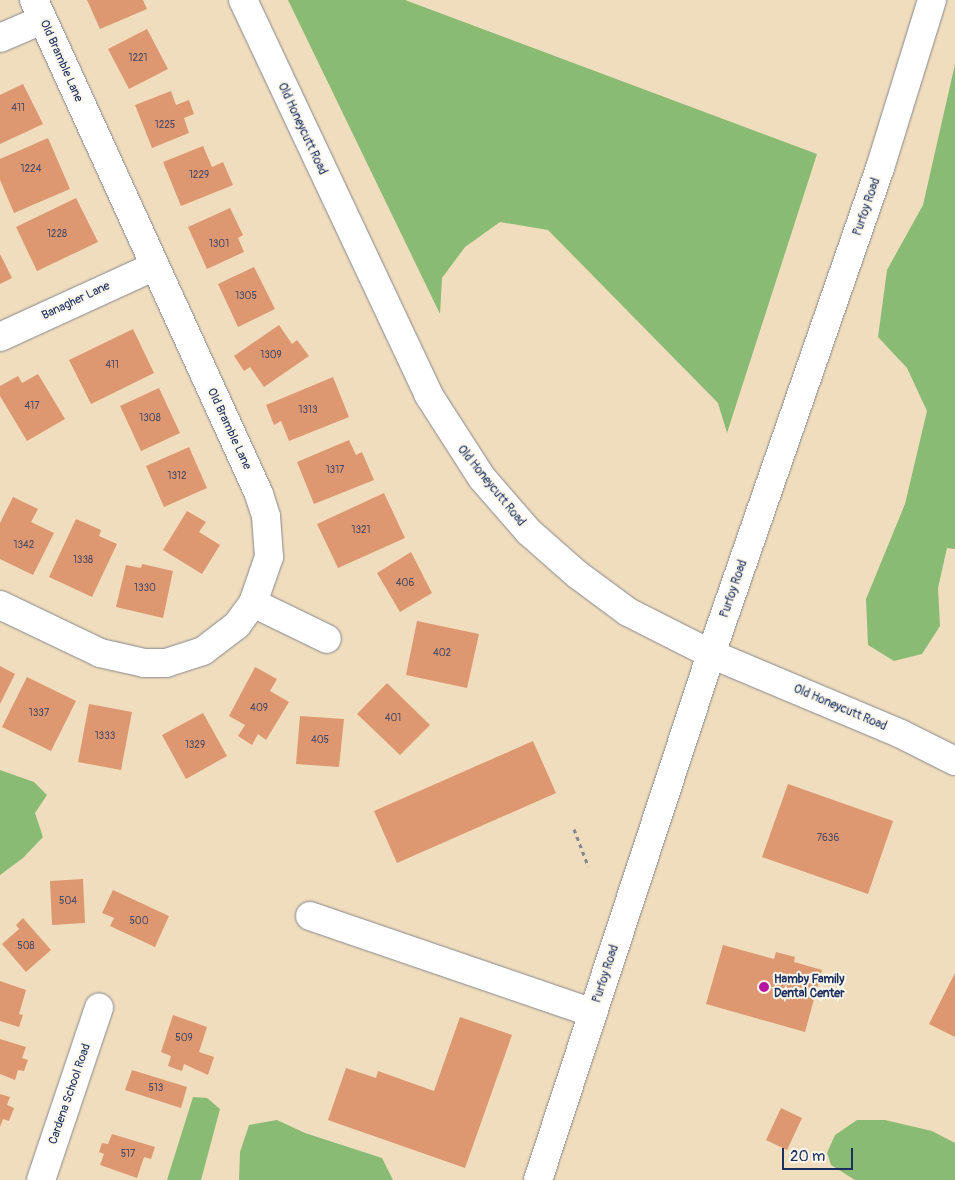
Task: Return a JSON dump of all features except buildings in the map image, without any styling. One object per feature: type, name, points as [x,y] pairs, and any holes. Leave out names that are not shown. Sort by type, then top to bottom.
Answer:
[{"type":"street","name":"Old Honeycutt Road","points":[[243,0],[402,345],[456,443],[529,532],[578,575],[628,612],[711,654],[901,734],[955,761]]},
{"type":"street","name":"Purfoy Road","points":[[538,1180],[711,654],[880,168],[932,0]]},
{"type":"street","points":[[0,38],[38,10]]},
{"type":"street","name":"Old Bramble Lane","points":[[0,605],[100,653],[151,663],[166,663],[203,651],[237,625],[253,603],[269,557],[266,516],[38,10]]},
{"type":"street","name":"Banagher Lane","points":[[0,337],[153,268]]},
{"type":"street","points":[[253,603],[327,639]]},
{"type":"street","points":[[310,916],[593,1013]]},
{"type":"street","name":"Cardena School Road","points":[[41,1180],[99,1008]]},
{"type":"path","points":[[574,829],[588,866]]},
{"type":"green space","points":[[288,0],[405,0],[817,154],[727,433],[718,403],[548,230],[500,222],[465,247],[442,278],[440,314]]},
{"type":"green space","points":[[955,64],[955,549],[947,548],[938,588],[940,626],[922,654],[894,661],[868,645],[866,599],[905,504],[927,411],[907,368],[878,337],[887,270],[923,205]]},
{"type":"green space","points":[[0,770],[34,782],[47,795],[35,813],[43,837],[23,858],[0,875]]},
{"type":"green space","points":[[193,1097],[207,1098],[220,1109],[201,1180],[167,1180]]},
{"type":"green space","points":[[277,1120],[305,1133],[382,1158],[393,1180],[239,1180],[240,1152],[249,1125]]},
{"type":"green space","points":[[857,1120],[885,1120],[932,1131],[955,1143],[955,1180],[855,1180],[831,1165],[827,1153],[835,1135]]},
{"type":"place","name":"Hamby Family Dental Center","points":[[764,987]]}]
